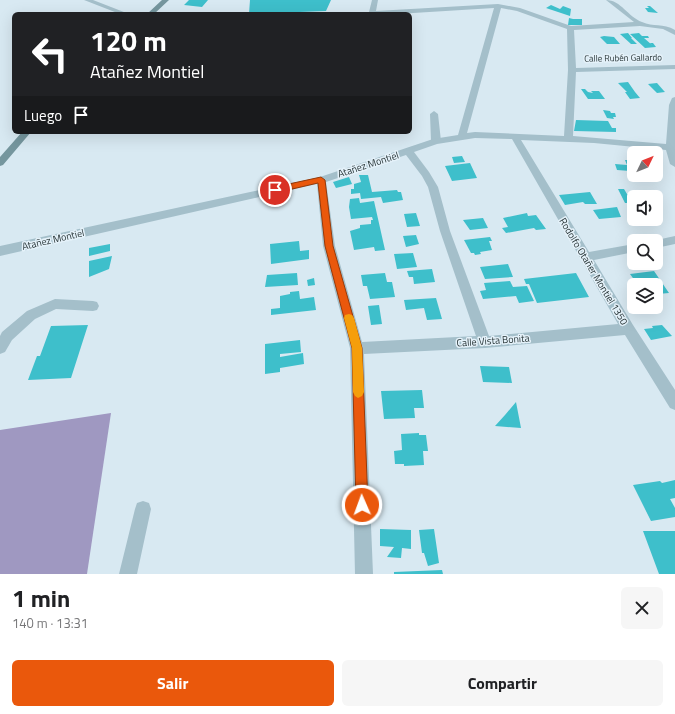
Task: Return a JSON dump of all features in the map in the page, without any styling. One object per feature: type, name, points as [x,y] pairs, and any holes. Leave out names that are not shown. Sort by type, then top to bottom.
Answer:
[{"type":"street","points":[[88,0],[121,12]]},
{"type":"street","points":[[152,12],[166,0]]},
{"type":"street","points":[[372,12],[375,0]]},
{"type":"street","points":[[462,0],[463,8]]},
{"type":"street","points":[[609,0],[640,24]]},
{"type":"street","points":[[402,12],[498,6],[518,9],[570,28],[640,24],[665,26],[675,34]]},
{"type":"street","points":[[462,136],[498,6]]},
{"type":"street","points":[[568,139],[572,70],[570,28]]},
{"type":"street","name":"Calle Rubén Gallardo","points":[[572,70],[675,67]]},
{"type":"street","points":[[675,100],[673,105],[670,147],[675,164]]},
{"type":"street","points":[[434,114],[436,141]]},
{"type":"street","points":[[0,163],[25,134]]},
{"type":"street","name":"Atañez Montiel","points":[[0,251],[321,180],[436,141],[462,136],[475,135],[568,139],[670,147]]},
{"type":"street","name":"Rodolfo Otañer Montiel 1350","points":[[515,137],[628,329],[675,403]]},
{"type":"street","points":[[408,151],[426,174],[433,187],[445,231],[485,342]]},
{"type":"street","points":[[321,180],[329,246],[357,348],[364,574]]},
{"type":"street","points":[[663,243],[675,240]]},
{"type":"street","points":[[586,257],[627,249]]},
{"type":"street","points":[[0,348],[7,336],[31,315],[55,304],[93,306]]},
{"type":"street","name":"Calle Vista Bonita","points":[[357,348],[485,342],[628,329]]},
{"type":"street","points":[[128,574],[143,509]]},
{"type":"shaded area","points":[[111,413],[87,574],[0,574],[0,430]]},
{"type":"building","points":[[189,0],[208,0],[202,7],[184,5]]},
{"type":"building","points":[[250,0],[331,0],[326,11],[249,12]]},
{"type":"building","points":[[551,5],[560,9],[563,6],[571,9],[570,16],[546,8]]},
{"type":"building","points":[[647,6],[650,6],[658,13],[648,12],[645,8],[649,8]]},
{"type":"building","points":[[569,18],[582,19],[582,25],[568,25]]},
{"type":"building","points":[[628,33],[637,44],[631,44],[620,34]]},
{"type":"building","points":[[639,33],[642,36],[648,36],[649,38],[644,38],[652,45],[650,43],[653,43],[656,47],[645,48],[630,34]]},
{"type":"building","points":[[600,37],[614,37],[620,44],[607,44]]},
{"type":"building","points":[[628,82],[640,98],[630,99],[625,92],[627,92],[618,83]]},
{"type":"building","points":[[657,83],[665,92],[657,93],[648,84]]},
{"type":"building","points":[[581,89],[585,89],[588,92],[593,93],[591,91],[599,91],[605,99],[588,99]]},
{"type":"building","points":[[603,110],[615,113],[616,117],[613,117],[614,119],[607,118]]},
{"type":"building","points":[[576,120],[608,121],[612,128],[616,128],[616,132],[574,131]]},
{"type":"building","points":[[462,156],[465,162],[454,163],[452,157]]},
{"type":"building","points":[[470,163],[477,178],[452,181],[445,166]]},
{"type":"building","points":[[615,164],[627,165],[627,171],[617,170]]},
{"type":"building","points":[[359,175],[368,175],[372,192],[397,190],[398,192],[401,192],[403,200],[383,203],[381,197],[361,199],[360,193],[351,194],[351,189],[354,189],[354,184],[361,182]]},
{"type":"building","points":[[349,177],[352,184],[336,188],[333,182]]},
{"type":"building","points":[[618,189],[624,189],[627,194],[627,203],[625,203]]},
{"type":"building","points":[[590,192],[597,204],[585,204],[583,202],[565,205],[559,195]]},
{"type":"building","points":[[359,198],[360,203],[374,201],[385,250],[375,251],[374,247],[354,250],[350,231],[360,228],[360,225],[371,224],[371,220],[373,220],[372,217],[351,219],[349,207],[350,199]]},
{"type":"building","points":[[617,207],[621,217],[599,219],[593,210]]},
{"type":"building","points":[[416,213],[420,226],[407,227],[404,214]]},
{"type":"building","points":[[527,213],[528,216],[536,215],[546,229],[536,230],[534,228],[506,233],[502,228],[508,227],[503,218]]},
{"type":"building","points":[[483,218],[488,228],[470,230],[463,220]]},
{"type":"building","points":[[416,235],[419,244],[406,247],[403,236]]},
{"type":"building","points":[[490,237],[492,241],[489,241],[492,250],[480,252],[481,254],[475,255],[474,253],[471,253],[464,240]]},
{"type":"building","points":[[299,241],[300,251],[309,250],[309,259],[271,264],[270,244]]},
{"type":"building","points":[[110,244],[110,251],[89,256],[89,248]]},
{"type":"building","points":[[413,253],[417,267],[397,269],[394,254]]},
{"type":"building","points":[[112,256],[109,269],[89,277],[89,261]]},
{"type":"building","points":[[508,264],[513,277],[485,279],[480,267]]},
{"type":"building","points":[[432,269],[435,282],[414,284],[413,277],[409,277],[407,271]]},
{"type":"building","points":[[654,271],[659,278],[633,278],[630,274]]},
{"type":"building","points":[[297,273],[298,285],[265,287],[267,275]]},
{"type":"building","points":[[385,273],[387,282],[392,282],[395,297],[370,299],[367,286],[363,286],[361,275]]},
{"type":"building","points":[[576,273],[589,297],[537,303],[529,284],[526,284],[524,279]]},
{"type":"building","points":[[314,278],[315,285],[308,286],[307,280]]},
{"type":"building","points":[[510,281],[513,287],[527,286],[534,301],[519,303],[516,296],[483,299],[480,291],[486,290],[484,283]]},
{"type":"building","points":[[663,284],[669,293],[663,294]]},
{"type":"building","points":[[299,291],[300,299],[314,297],[316,310],[271,315],[271,309],[280,308],[280,296],[290,294],[290,292]]},
{"type":"building","points":[[436,298],[442,319],[427,320],[424,308],[406,310],[404,300]]},
{"type":"building","points":[[379,305],[382,324],[371,325],[368,306]]},
{"type":"building","points":[[88,325],[71,378],[28,380],[37,356],[40,356],[51,326]]},
{"type":"building","points":[[662,325],[672,336],[651,340],[644,329]]},
{"type":"building","points":[[300,340],[301,352],[280,354],[280,357],[303,353],[304,364],[280,368],[280,372],[265,374],[265,344]]},
{"type":"building","points":[[480,366],[509,367],[512,383],[483,382]]},
{"type":"building","points":[[422,390],[424,408],[414,408],[415,418],[384,419],[381,391]]},
{"type":"building","points":[[516,402],[521,428],[495,426],[505,415]]},
{"type":"building","points":[[419,433],[419,435],[426,435],[428,451],[423,451],[424,465],[404,466],[404,464],[395,464],[394,451],[402,450],[401,434]]},
{"type":"building","points":[[675,480],[675,498],[670,499],[675,508],[675,517],[651,521],[633,485],[660,481],[662,483]]},
{"type":"building","points":[[380,529],[411,530],[411,549],[402,548],[401,558],[387,557],[394,547],[380,546]]},
{"type":"building","points":[[434,529],[439,563],[428,566],[424,553],[422,553],[419,530]]},
{"type":"building","points":[[643,531],[675,531],[675,574],[659,574]]},
{"type":"building","points":[[442,570],[443,574],[394,574],[394,572]]},
{"type":"slow traffic","points":[[349,318],[357,348],[358,392]]},
{"type":"route","points":[[275,190],[321,180],[329,246],[357,348],[362,505]]}]
